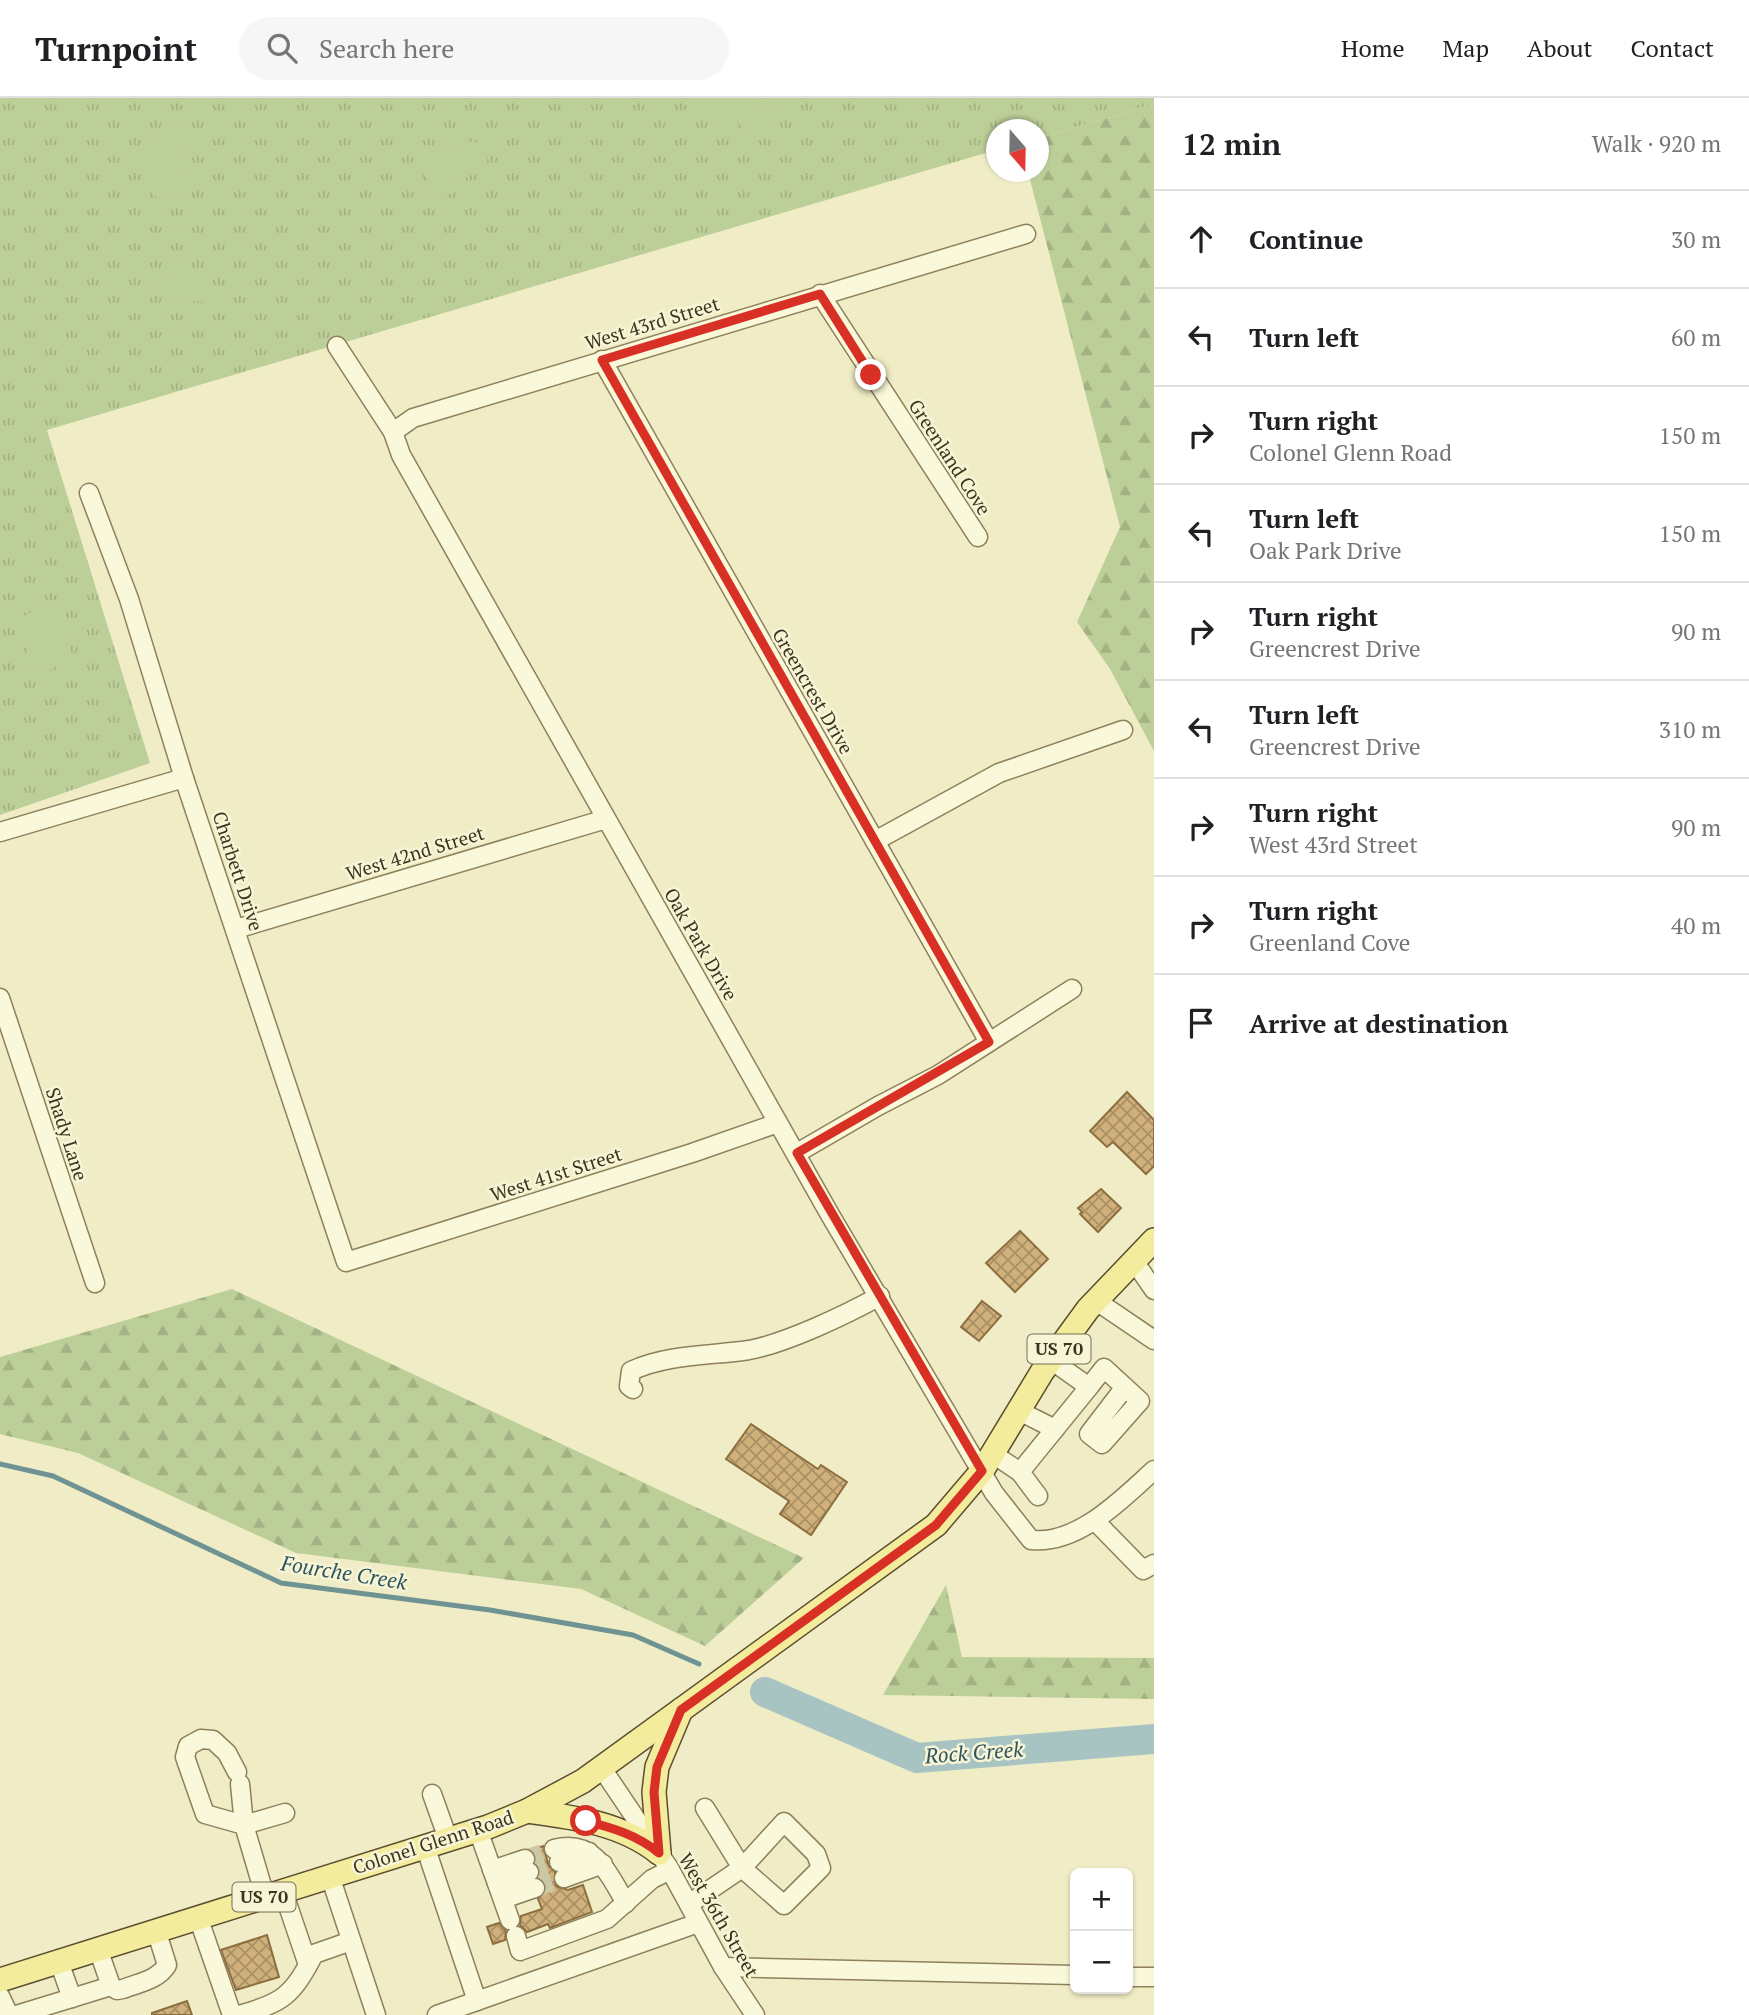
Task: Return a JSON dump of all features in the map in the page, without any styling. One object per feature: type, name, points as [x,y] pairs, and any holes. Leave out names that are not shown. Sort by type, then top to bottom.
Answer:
[{"type":"main road","name":"Colonel Glenn Road","points":[[0,1980],[478,1830],[527,1811],[583,1781],[936,1525],[987,1463],[1051,1360],[1095,1300],[1154,1240]]},
{"type":"main road","points":[[665,1861],[654,1792],[657,1767],[681,1710]]},
{"type":"main road","points":[[527,1811],[617,1828],[645,1842],[665,1861]]},
{"type":"street","name":"West 43rd Street","points":[[393,432],[413,418],[1026,234]]},
{"type":"street","name":"Greenland Cove","points":[[820,294],[978,537]]},
{"type":"street","points":[[337,346],[393,432]]},
{"type":"street","name":"Greencrest Drive","points":[[602,360],[989,1042]]},
{"type":"street","name":"Oak Park Drive","points":[[393,432],[401,455],[778,1123],[880,1296],[987,1463],[994,1493],[1031,1540],[1042,1541],[1096,1522]]},
{"type":"street","name":"Charbett Drive","points":[[89,493],[129,599],[184,778],[346,1262]]},
{"type":"street","points":[[874,841],[999,773],[1123,730]]},
{"type":"street","points":[[0,832],[184,778]]},
{"type":"street","name":"West 42nd Street","points":[[236,929],[606,819]]},
{"type":"street","points":[[797,1153],[989,1042],[1072,989]]},
{"type":"street","name":"Shady Lane","points":[[0,998],[95,1283]]},
{"type":"street","name":"West 41st Street","points":[[346,1262],[692,1153],[778,1123]]},
{"type":"street","points":[[1135,1261],[1154,1290]]},
{"type":"street","points":[[633,1390],[629,1386],[631,1371],[648,1363],[751,1349],[798,1335],[880,1296]]},
{"type":"street","points":[[1095,1300],[1154,1340]]},
{"type":"street","points":[[1051,1360],[1090,1387]]},
{"type":"street","points":[[1020,1472],[1104,1368],[1140,1401],[1102,1444],[1088,1434]]},
{"type":"street","points":[[1019,1411],[1055,1429]]},
{"type":"street","points":[[987,1463],[1020,1472],[1038,1496]]},
{"type":"street","points":[[1154,1470],[1096,1522],[1143,1570],[1154,1564]]},
{"type":"street","points":[[285,1813],[244,1825],[205,1814],[185,1757],[188,1746],[201,1739],[213,1740],[227,1753],[239,1786],[244,1825],[308,1965]]},
{"type":"street","points":[[227,1753],[225,1764],[232,1795],[239,1786]]},
{"type":"street","name":"West 36th Street","points":[[601,1767],[665,1861],[723,1968],[755,2015]]},
{"type":"street","points":[[432,1794],[448,1839]]},
{"type":"street","points":[[689,1904],[742,1868],[784,1822],[816,1854],[821,1868],[785,1905],[742,1868],[705,1808]]},
{"type":"street","points":[[478,1830],[520,1951],[607,1919],[652,1880],[665,1861]]},
{"type":"street","points":[[596,1858],[559,1863],[569,1845],[596,1858],[626,1903]]},
{"type":"street","points":[[425,1846],[477,2001]]},
{"type":"street","points":[[497,1884],[530,1873],[497,1884]]},
{"type":"street","points":[[330,1876],[376,2015]]},
{"type":"street","points":[[198,1917],[232,2015]]},
{"type":"street","points":[[437,2015],[698,1923]]},
{"type":"street","points":[[98,1949],[111,1986],[117,1990],[123,1989],[159,1975],[165,1969],[167,1965],[156,1930]]},
{"type":"street","points":[[239,2015],[276,2004],[292,1990],[314,1954],[351,1941]]},
{"type":"street","points":[[59,1962],[72,1998]]},
{"type":"street","points":[[723,1968],[1070,1975]]},
{"type":"street","points":[[1133,1977],[1154,1977]]},
{"type":"street","points":[[0,1996],[9,2015],[16,2015],[111,1986]]},
{"type":"green space","points":[[0,98],[1154,98],[1154,104],[1049,135],[1049,119],[986,119],[986,153],[47,430],[150,763],[0,815]]},
{"type":"green space","points":[[714,98],[757,102],[778,109],[762,138],[751,138],[736,121],[714,109]]},
{"type":"green space","points":[[1154,104],[1154,751],[1110,669],[1077,622],[1120,527],[1031,182],[1049,182],[1049,135]]},
{"type":"green space","points":[[174,129],[186,135],[187,174],[180,187],[158,198],[150,192],[149,170],[142,146],[155,133]]},
{"type":"green space","points":[[461,140],[475,142],[484,148],[488,157],[484,170],[465,178],[447,196],[439,199],[433,197],[427,193],[426,173]]},
{"type":"green space","points":[[178,263],[193,282],[216,290],[217,298],[205,302],[166,299],[158,294],[165,272],[170,265]]},
{"type":"green space","points":[[42,610],[67,638],[70,651],[54,668],[39,672],[33,671],[27,662],[29,642],[24,616]]},
{"type":"green space","points":[[232,1289],[804,1558],[705,1646],[581,1589],[296,1553],[78,1453],[0,1434],[0,1357]]},
{"type":"green space","points":[[946,1585],[962,1657],[1154,1658],[1154,1699],[883,1695]]},
{"type":"building","points":[[1127,1092],[1154,1120],[1154,1166],[1146,1174],[1113,1142],[1107,1147],[1090,1131]]},
{"type":"building","points":[[1101,1189],[1121,1208],[1098,1232],[1080,1214],[1082,1212],[1078,1208]]},
{"type":"building","points":[[1020,1231],[1048,1259],[1015,1292],[986,1263]]},
{"type":"building","points":[[982,1301],[1001,1316],[979,1341],[961,1327]]},
{"type":"building","points":[[751,1424],[818,1469],[821,1465],[847,1482],[811,1535],[780,1514],[789,1501],[726,1459]]},
{"type":"building","points":[[543,1846],[549,1866],[555,1872],[556,1886],[568,1890],[583,1885],[592,1912],[550,1928],[548,1924],[527,1932],[520,1925],[521,1916],[542,1909],[538,1899],[546,1889],[539,1877],[540,1869],[532,1850]]},
{"type":"building","points":[[499,1923],[506,1931],[505,1940],[493,1944],[487,1927]]},
{"type":"building","points":[[267,1935],[279,1977],[236,1990],[221,1950]]},
{"type":"building","points":[[187,2001],[192,2015],[152,2015],[152,2013]]},
{"type":"waterway","name":"Fourche Creek","points":[[0,1464],[53,1476],[281,1583],[490,1610],[633,1635],[699,1664]]},
{"type":"waterway","name":"Rock Creek","points":[[765,1692],[917,1758],[1154,1739]]},
{"type":"tunnel","points":[[525,1859],[554,1849]]},
{"type":"tunnel","points":[[529,1872],[559,1862]]},
{"type":"tunnel","points":[[535,1888],[564,1878]]},
{"type":"route","points":[[586,1821],[617,1828],[645,1842],[659,1853],[654,1792],[657,1767],[681,1710],[936,1525],[982,1471],[829,1213],[797,1153],[877,1105],[937,1075],[989,1042],[602,360],[820,294],[871,375]]}]
